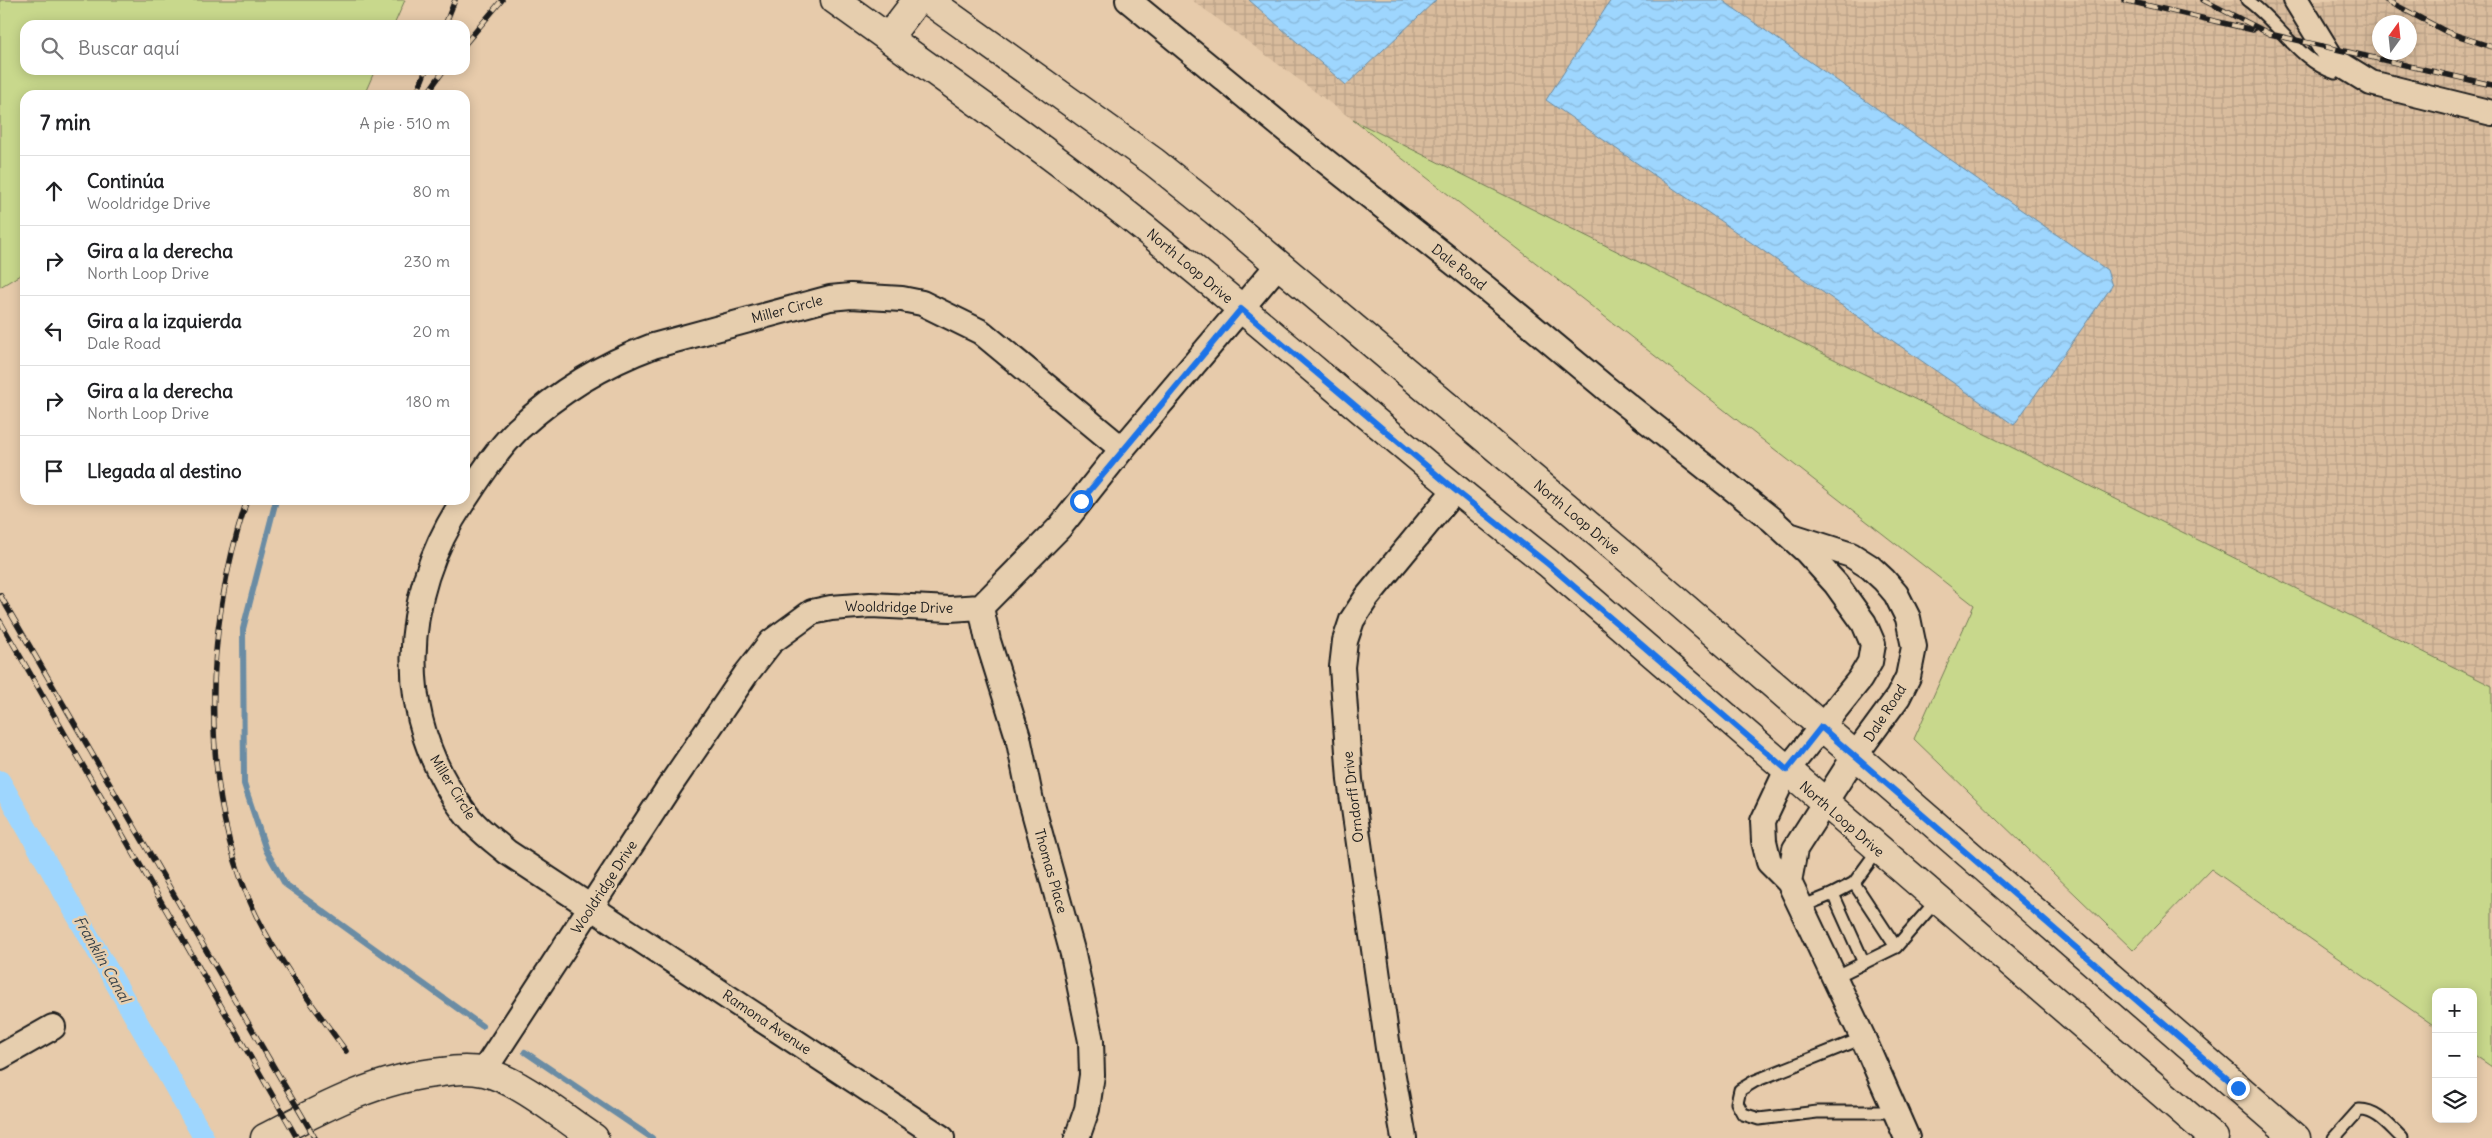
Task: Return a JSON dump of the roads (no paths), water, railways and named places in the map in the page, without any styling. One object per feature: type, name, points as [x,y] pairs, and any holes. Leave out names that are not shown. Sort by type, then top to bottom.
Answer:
[{"type":"main road","name":"North Loop Drive","points":[[835,0],[1084,180],[1241,309],[1455,490],[1548,564],[1824,804],[2214,1138]]},
{"type":"main road","points":[[888,38],[916,0]]},
{"type":"main road","name":"North Loop Drive","points":[[928,0],[1154,162],[1278,264],[1638,567],[1854,757],[2296,1138]]},
{"type":"main road","points":[[265,1138],[341,1098],[414,1074],[461,1070],[483,1072],[502,1079],[594,1138]]},
{"type":"street","name":"Dale Road","points":[[1128,0],[1290,134],[1487,289],[1607,390],[1788,534],[1836,584],[1864,623],[1872,644],[1870,662],[1860,679],[1787,770],[1763,820],[1764,841],[1769,862],[1789,882],[1835,977],[1907,1138]]},
{"type":"street","points":[[2296,0],[2332,59],[2370,83],[2492,113]]},
{"type":"street","points":[[981,607],[1060,527],[1122,449],[1278,264]]},
{"type":"street","name":"Miller Circle","points":[[470,491],[490,461],[518,430],[575,384],[631,354],[806,303],[851,296],[902,299],[922,303],[980,332],[1122,449]]},
{"type":"street","name":"Orndorff Drive","points":[[1404,1138],[1388,1048],[1350,780],[1342,667],[1350,627],[1367,597],[1455,490]]},
{"type":"street","name":"Miller Circle","points":[[461,505],[442,538],[430,569],[418,614],[412,671],[418,716],[434,762],[471,819],[507,852],[592,906]]},
{"type":"street","name":"Dale Road","points":[[1788,534],[1844,552],[1870,567],[1896,594],[1908,618],[1914,647],[1908,677],[1898,697],[1854,757],[1795,849],[1789,882]]},
{"type":"street","name":"Wooldridge Drive","points":[[483,1072],[746,674],[771,642],[812,612],[845,606],[950,609],[981,607]]},
{"type":"street","name":"Thomas Place","points":[[981,607],[988,641],[1018,737],[1031,801],[1074,954],[1091,1041],[1092,1075],[1090,1092],[1087,1108],[1076,1138]]},
{"type":"street","name":"Ramona Avenue","points":[[592,906],[942,1138]]},
{"type":"street","points":[[0,1057],[53,1027]]},
{"type":"lane","points":[[2247,0],[2260,9],[2294,46],[2330,71],[2370,83]]},
{"type":"lane","points":[[1801,907],[1854,883],[1878,850]]},
{"type":"lane","points":[[1854,883],[1896,947]]},
{"type":"lane","points":[[1833,894],[1864,963]]},
{"type":"lane","points":[[1835,977],[1896,947],[1937,900]]},
{"type":"lane","points":[[1863,1038],[1754,1081],[1740,1090],[1737,1103],[1743,1114],[1759,1119],[1817,1112],[1896,1112]]},
{"type":"lane","points":[[2334,1138],[2359,1110],[2366,1110],[2372,1111],[2402,1138]]},
{"type":"water","points":[[1249,0],[1436,0],[1346,85]]},
{"type":"water","points":[[1611,0],[1722,0],[2107,270],[2112,286],[2014,425],[1546,100]]},
{"type":"waterway","points":[[275,505],[243,629],[244,784],[266,850],[285,884],[482,1026]]},
{"type":"waterway","name":"Franklin Canal","points":[[0,781],[204,1138]]},
{"type":"waterway","points":[[525,1052],[652,1138]]},
{"type":"railway","points":[[447,20],[455,0]]},
{"type":"railway","points":[[470,38],[502,0]]},
{"type":"railway","points":[[2124,0],[2253,30]]},
{"type":"railway","points":[[2203,0],[2270,34],[2492,85]]},
{"type":"railway","points":[[2386,0],[2447,32],[2492,47]]},
{"type":"railway","points":[[418,90],[424,75]]},
{"type":"railway","points":[[430,90],[440,75]]},
{"type":"railway","points":[[246,505],[233,549],[222,601],[216,654],[214,709],[216,763],[224,816],[237,867],[265,933],[287,968],[346,1051]]},
{"type":"railway","points":[[0,595],[315,1138]]},
{"type":"railway","points":[[0,621],[297,1138]]}]
